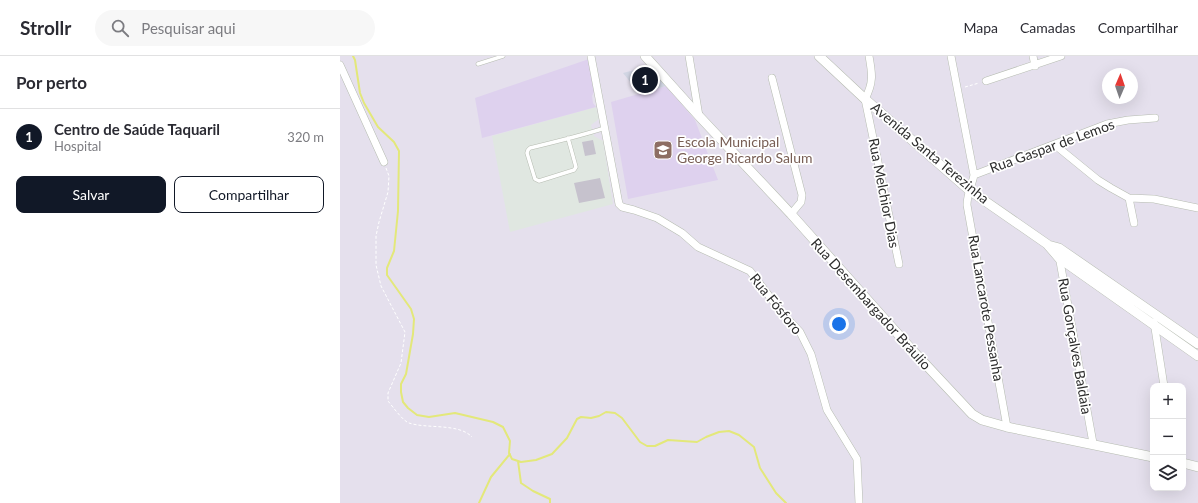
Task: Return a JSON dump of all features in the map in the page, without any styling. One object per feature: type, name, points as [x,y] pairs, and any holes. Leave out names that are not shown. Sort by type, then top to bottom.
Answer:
[{"type":"street","name":"Rua Fósforo","points":[[590,56],[620,206],[657,218],[672,226],[698,247],[708,253],[750,271],[783,314],[800,332],[811,354],[827,410],[857,459],[859,503]]},
{"type":"street","name":"Rua Desembargador Bráulio","points":[[645,56],[791,214],[972,414],[982,420],[1007,426],[1150,456]]},
{"type":"street","points":[[689,56],[699,116]]},
{"type":"street","name":"Avenida Santa Terezinha","points":[[819,56],[865,99],[969,190],[1047,244],[1059,258],[1198,356]]},
{"type":"street","points":[[865,99],[871,88],[872,75],[869,56]]},
{"type":"street","points":[[951,56],[974,174]]},
{"type":"street","points":[[1033,56],[1035,66]]},
{"type":"street","points":[[986,81],[1035,66],[1061,56]]},
{"type":"street","points":[[340,65],[384,162]]},
{"type":"street","points":[[772,78],[802,195],[802,202],[791,214]]},
{"type":"street","name":"Rua Melchior Dias","points":[[865,99],[898,264]]},
{"type":"street","name":"Rua Gaspar de Lemos","points":[[974,174],[1014,158],[1055,145],[1107,124],[1128,120],[1155,118]]},
{"type":"street","points":[[1055,145],[1098,180],[1129,198],[1154,199],[1198,208]]},
{"type":"street","name":"Rua Lancarote Pessanha","points":[[974,174],[967,194],[967,205],[1007,426]]},
{"type":"street","points":[[1129,198],[1134,223]]},
{"type":"street","name":"Avenida Santa Terezinha","points":[[1047,244],[1059,248],[1198,344]]},
{"type":"street","name":"Rua Gonçalves Baldaia","points":[[1059,248],[1059,258],[1093,443]]},
{"type":"street","points":[[1156,314],[1154,324],[1164,383]]},
{"type":"street","points":[[1186,464],[1198,466]]},
{"type":"lane","points":[[478,64],[503,56]]},
{"type":"lane","points":[[568,138],[576,167],[574,170],[538,180],[535,179],[527,153],[528,150],[568,138],[605,128]]},
{"type":"path","points":[[957,89],[986,81]]},
{"type":"path","points":[[384,162],[389,176],[388,192],[376,236],[376,265],[381,286],[406,332],[401,363],[388,393],[388,401],[408,423],[444,427],[468,433],[472,437]]},
{"type":"shaded area","points":[[589,59],[595,90],[592,96],[593,103],[596,107],[482,138],[475,98]]},
{"type":"shaded area","points":[[650,66],[666,86],[640,94],[623,73]]},
{"type":"shaded area","name":"Escola Municipal George Ricardo Salum","points":[[666,86],[695,120],[718,180],[628,199],[611,102]]},
{"type":"shaded area","points":[[596,107],[599,119],[591,125],[594,136],[603,141],[613,204],[510,232],[492,136]]},
{"type":"building","points":[[593,140],[596,154],[585,156],[582,142]]},
{"type":"building","points":[[600,178],[605,198],[579,203],[574,183]]},
{"type":"waterway","points":[[353,56],[355,60],[360,93],[364,103],[378,127],[394,142],[399,151],[398,211],[394,251],[387,268],[387,275],[411,309],[414,319],[406,374],[401,384],[403,402],[408,408],[417,415],[429,417],[455,413],[493,422],[503,427],[510,441],[509,453],[512,459],[521,462],[536,460],[552,454],[567,438],[577,419],[581,417],[591,418],[606,412],[615,413],[622,418],[640,442],[647,446],[655,446],[668,440],[697,442],[719,432],[729,431],[739,435],[754,447],[760,468],[776,493],[786,503]]},
{"type":"waterway","points":[[479,503],[491,477],[510,454]]},
{"type":"waterway","points":[[518,461],[521,483],[533,491],[550,499],[550,503]]},
{"type":"place","name":"Centro de Saúde Taquaril","points":[[645,80]]},
{"type":"place","name":"Escola Municipal George Ricardo Salum","points":[[663,150]]}]
